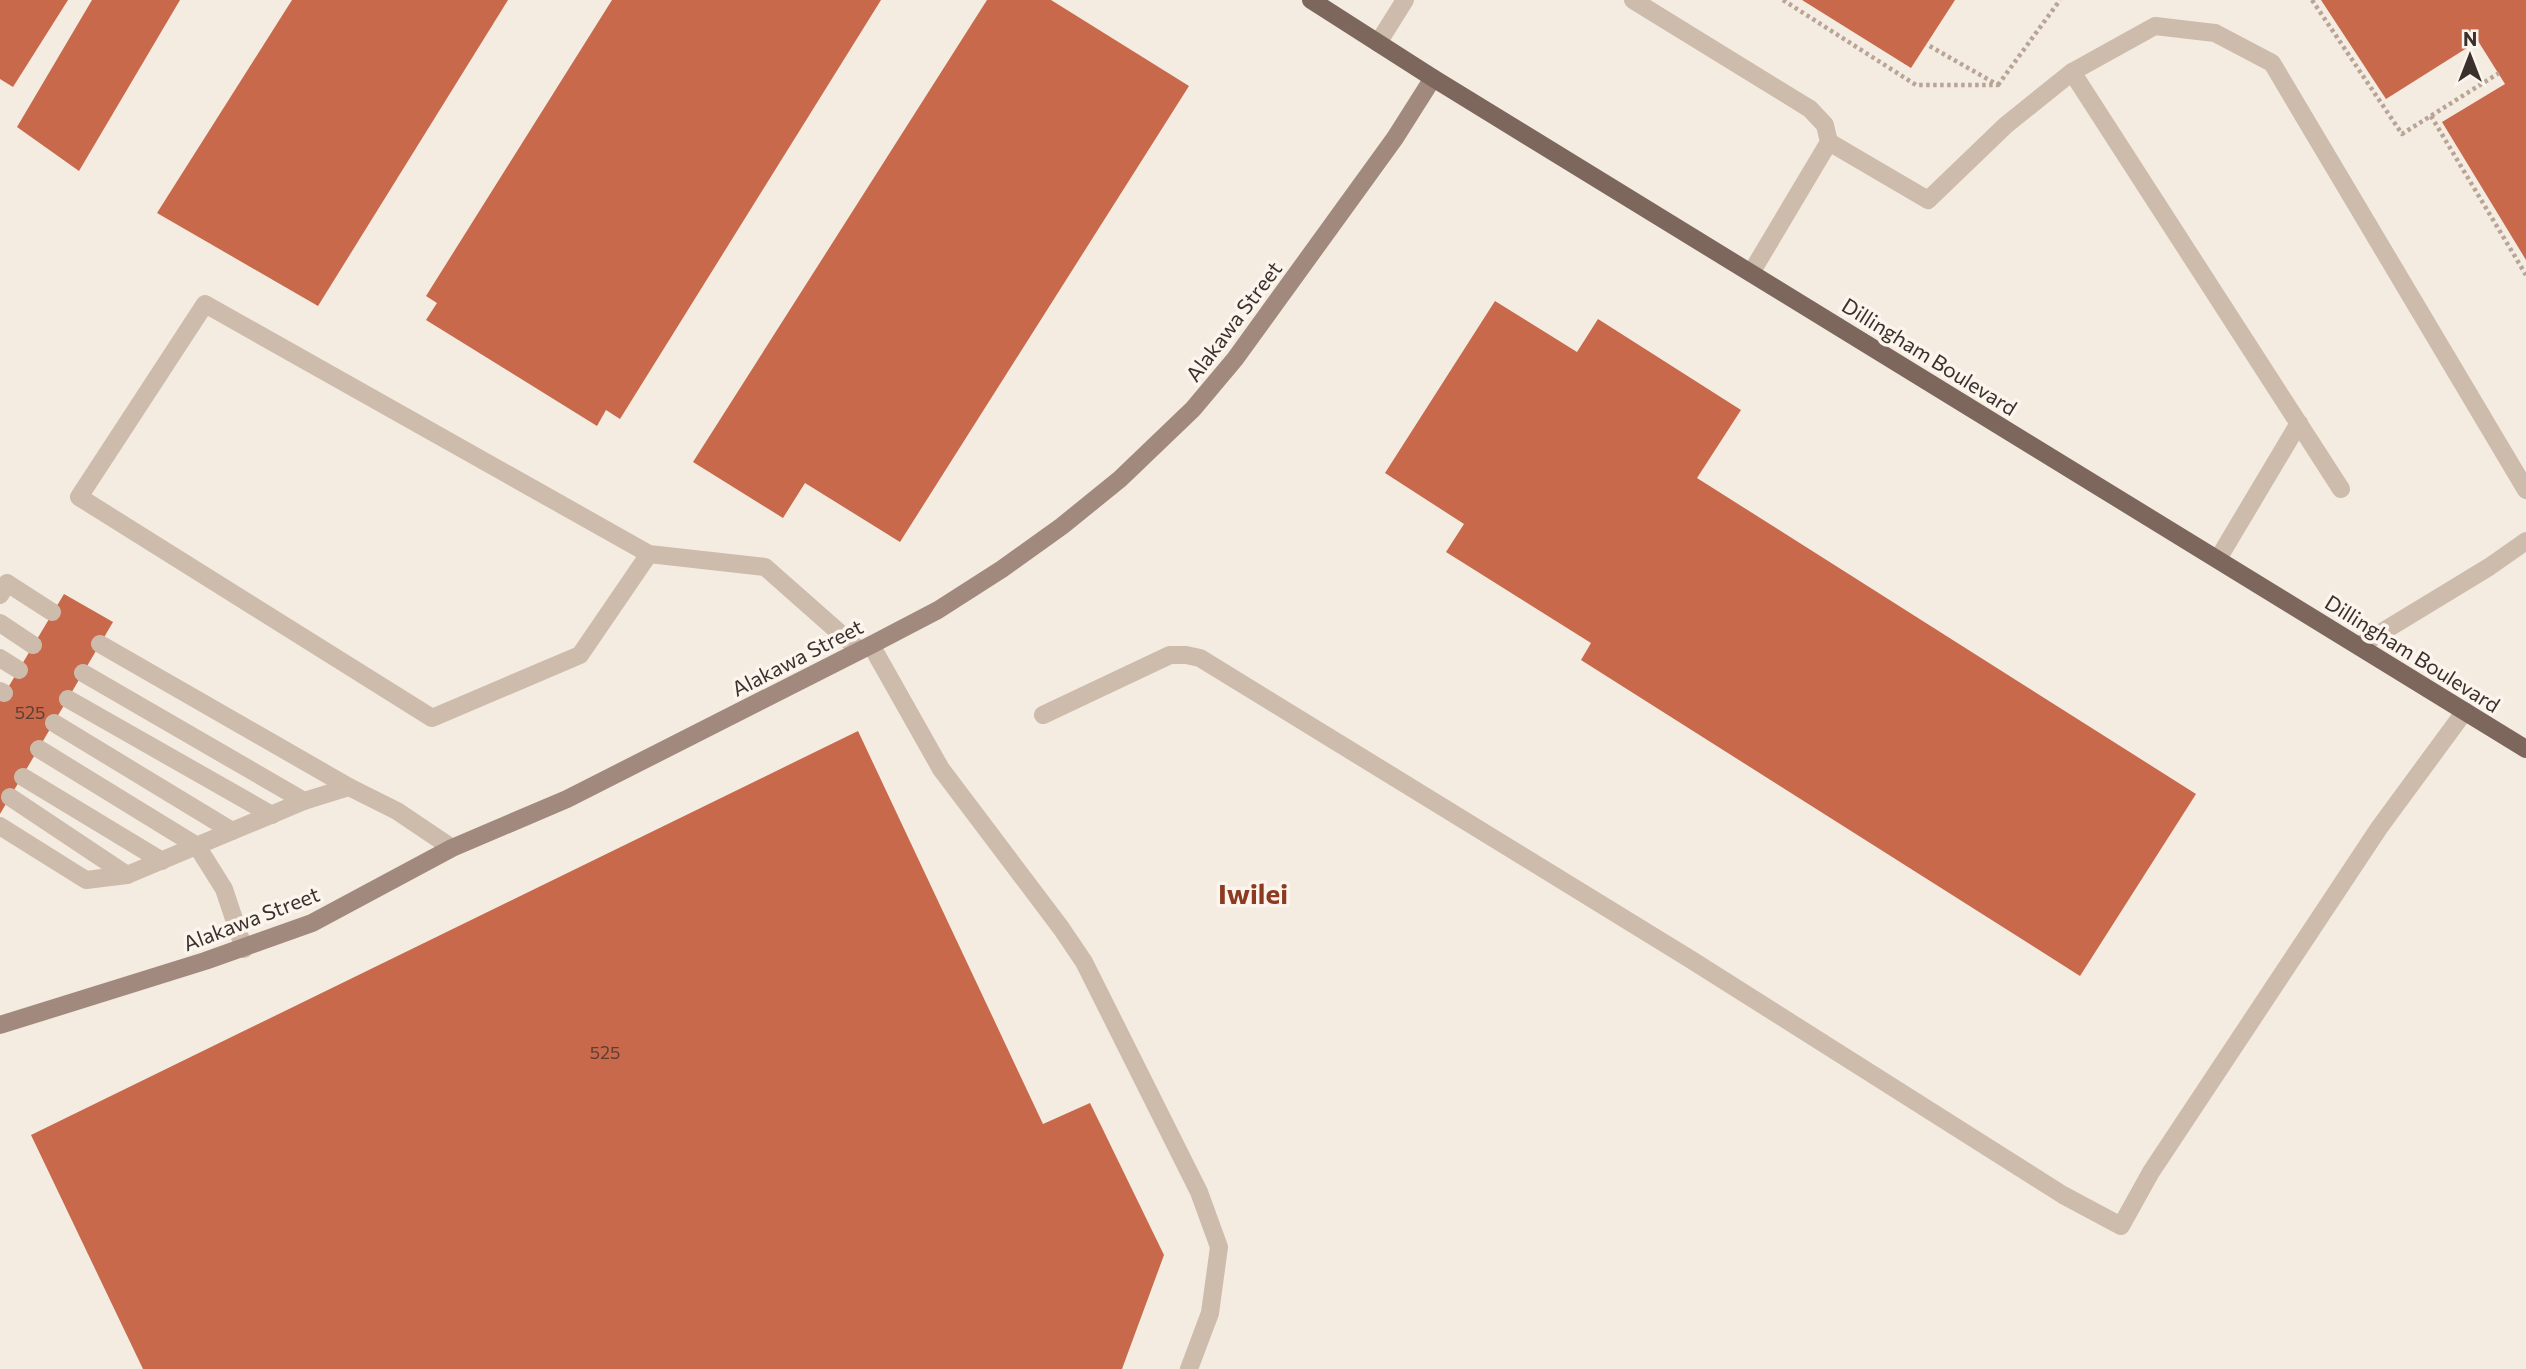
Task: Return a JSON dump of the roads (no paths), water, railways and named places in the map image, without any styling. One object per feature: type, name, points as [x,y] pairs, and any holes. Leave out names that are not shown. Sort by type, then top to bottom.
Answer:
[{"type":"main road","name":"Dillingham Boulevard","points":[[1311,0],[1433,78],[2526,749]]},
{"type":"main road","name":"Alakawa Street","points":[[0,1026],[244,948],[312,923],[452,848],[566,799],[938,610],[1002,569],[1062,526],[1120,479],[1193,409],[1236,359],[1395,138],[1433,78]]},
{"type":"lane","points":[[1378,43],[1405,0]]},
{"type":"lane","points":[[1633,0],[1810,109],[1825,125],[1829,142],[1751,273]]},
{"type":"lane","points":[[1829,142],[1928,200],[2006,125],[2071,72],[2155,26],[2215,33],[2272,63],[2526,490]]},
{"type":"lane","points":[[2071,72],[2341,489]]},
{"type":"lane","points":[[649,554],[580,655],[432,719],[79,497],[205,303],[649,554],[765,566],[865,647],[941,769],[1084,962],[1199,1192],[1219,1247],[1210,1313],[1189,1369]]},
{"type":"lane","points":[[2218,559],[2299,422]]},
{"type":"lane","points":[[2359,646],[2526,541]]},
{"type":"lane","points":[[0,595],[7,583],[52,612]]},
{"type":"lane","points":[[0,623],[33,645]]},
{"type":"lane","points":[[100,644],[349,787],[397,811],[452,848]]},
{"type":"lane","points":[[1043,715],[1170,655],[1200,658],[1690,959],[2063,1195],[2120,1226],[2151,1172],[2379,828],[2465,711]]},
{"type":"lane","points":[[0,658],[19,670]]},
{"type":"lane","points":[[83,673],[304,801]]},
{"type":"lane","points":[[68,699],[272,814]]},
{"type":"lane","points":[[54,723],[232,831]]},
{"type":"lane","points":[[39,749],[197,846],[224,889],[244,948]]},
{"type":"lane","points":[[23,776],[162,861]]},
{"type":"lane","points":[[0,825],[86,880],[127,876],[304,801],[349,787]]},
{"type":"lane","points":[[10,797],[127,876]]},
{"type":"district","name":"Iwilei","points":[[1253,893]]}]
